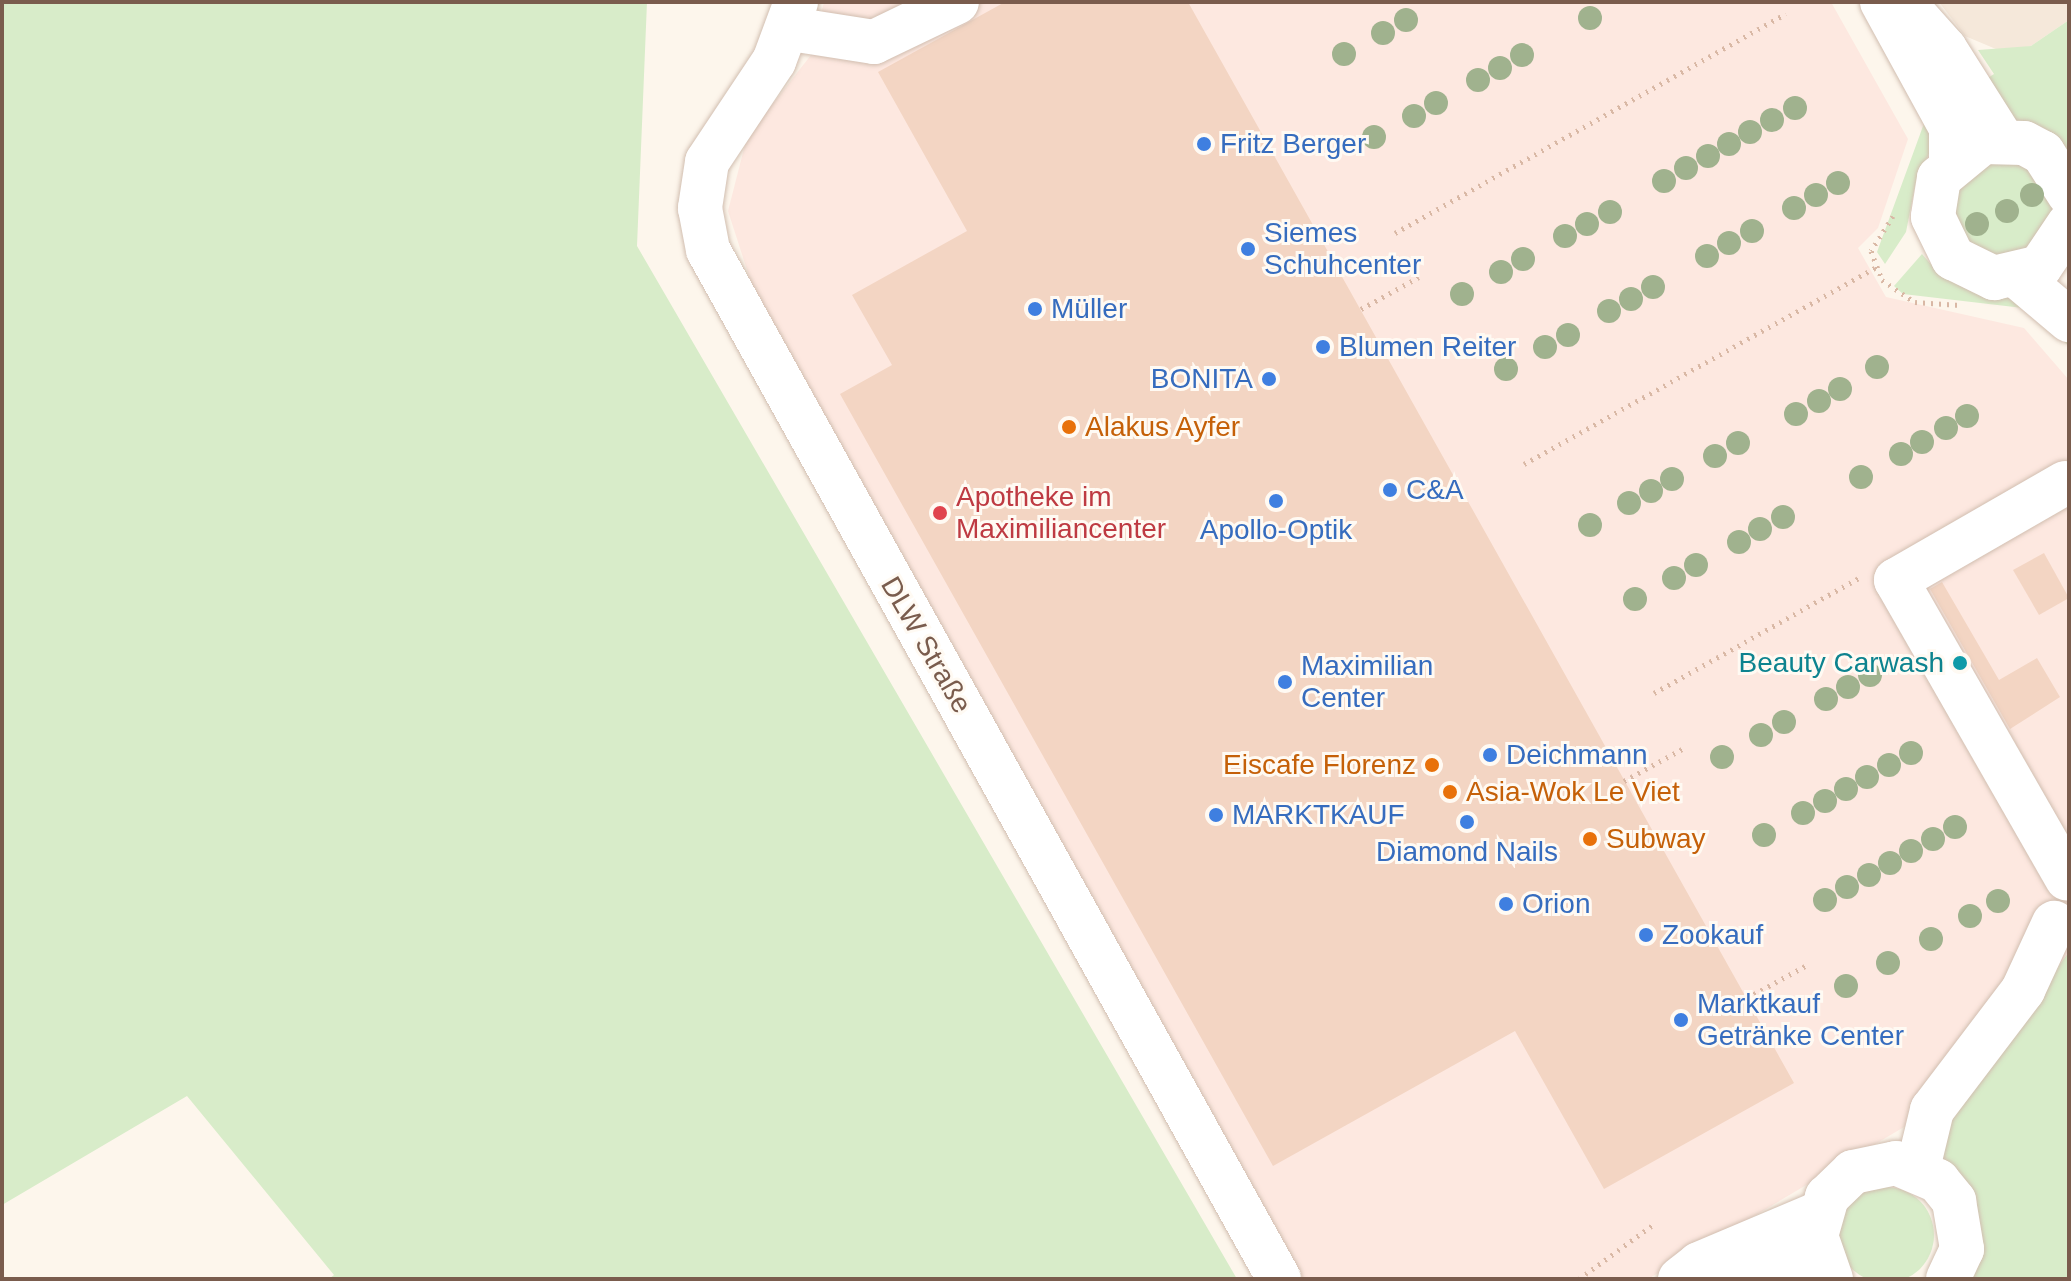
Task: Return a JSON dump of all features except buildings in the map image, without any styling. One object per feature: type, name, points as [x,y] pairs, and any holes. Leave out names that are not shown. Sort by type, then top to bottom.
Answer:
[{"type":"street","points":[[793,16],[874,42],[957,2]]},
{"type":"street","points":[[1882,2],[1951,128],[1951,162],[1933,197],[1939,239],[1972,272],[2018,277],[2069,320]]},
{"type":"street","points":[[1903,2],[1945,49],[2002,139],[2043,153],[2069,194]]},
{"type":"street","name":"DLW Straße","points":[[793,16],[707,162],[702,226],[721,285],[1279,1279]]},
{"type":"street","points":[[1951,162],[2002,139]]},
{"type":"street","points":[[2018,277],[2065,246]]},
{"type":"street","points":[[2065,483],[1896,580],[2067,878]]},
{"type":"street","points":[[1918,1168],[1932,1110],[2023,990],[2054,923]]},
{"type":"street","points":[[1680,1279],[1699,1264],[1820,1213],[1853,1172],[1885,1164],[1918,1168],[1938,1181],[1962,1224],[1953,1277]]},
{"type":"street","points":[[1738,1279],[1825,1269],[1820,1213]]},
{"type":"path","points":[[1395,233],[1786,14]]},
{"type":"path","points":[[1524,464],[1877,267]]},
{"type":"path","points":[[1361,309],[1419,277]]},
{"type":"path","points":[[1654,693],[1860,577]]},
{"type":"path","points":[[1624,781],[1684,748]]},
{"type":"path","points":[[1747,998],[1807,965]]},
{"type":"path","points":[[1579,1279],[1654,1224]]},
{"type":"shaded area","points":[[824,2],[1831,2],[1908,139],[1878,228],[1858,248],[1886,297],[2024,328],[2069,380],[2069,952],[1958,1095],[1648,1279],[1298,1279],[758,304],[728,211],[747,137],[811,55]]},
{"type":"shaded area","points":[[1939,2],[2069,2],[2069,20],[2031,46],[2003,52],[1965,36]]},
{"type":"green space","points":[[2,2],[647,2],[637,246],[1237,1279],[329,1279],[334,1275],[187,1096],[2,1205]]},
{"type":"green space","points":[[2069,20],[2069,155],[2000,113],[1977,85],[1994,74],[1978,50],[2031,46]]},
{"type":"green space","points":[[1926,118],[1937,137],[1916,181],[1906,232],[1885,264],[1877,252]]},
{"type":"green space","points":[[1995,150],[2054,184],[2056,223],[2014,261],[1961,244],[1947,195]]},
{"type":"green space","points":[[1922,254],[1940,275],[1974,293],[2018,297],[2069,332],[2069,346],[2023,308],[1903,294],[1894,286]]},
{"type":"green space","points":[[2069,952],[2069,1279],[1971,1279],[1937,1161],[1942,1121]]},
{"type":"green space","points":[[1886,1187],[1905,1190],[1920,1201],[1931,1216],[1934,1235],[1931,1254],[1920,1269],[1905,1280],[1886,1283],[1867,1280],[1852,1269],[1841,1254],[1838,1235],[1841,1216],[1852,1201],[1867,1190]]},
{"type":"place","name":"Fritz Berger","points":[[1204,144]]},
{"type":"place","name":"Siemes Schuhcenter","points":[[1248,249]]},
{"type":"place","name":"Müller","points":[[1035,309]]},
{"type":"place","name":"Blumen Reiter","points":[[1323,347]]},
{"type":"place","name":"BONITA","points":[[1269,379]]},
{"type":"place","name":"Alakus Ayfer","points":[[1069,427]]},
{"type":"place","name":"C&A","points":[[1390,490]]},
{"type":"place","name":"Apollo-Optik","points":[[1276,501]]},
{"type":"place","name":"Apotheke im Maximiliancenter","points":[[940,513]]},
{"type":"place","name":"Beauty Carwash","points":[[1960,663]]},
{"type":"place","name":"Maximilian Center","points":[[1285,682]]},
{"type":"place","name":"Deichmann","points":[[1490,755]]},
{"type":"place","name":"Eiscafe Florenz","points":[[1432,765]]},
{"type":"place","name":"Asia-Wok Le Viet","points":[[1450,792]]},
{"type":"place","name":"MARKTKAUF","points":[[1216,815]]},
{"type":"place","name":"Diamond Nails","points":[[1467,822]]},
{"type":"place","name":"Subway","points":[[1590,839]]},
{"type":"place","name":"Orion","points":[[1506,904]]},
{"type":"place","name":"Zookauf","points":[[1646,935]]},
{"type":"place","name":"Marktkauf Getränke Center","points":[[1681,1020]]}]
